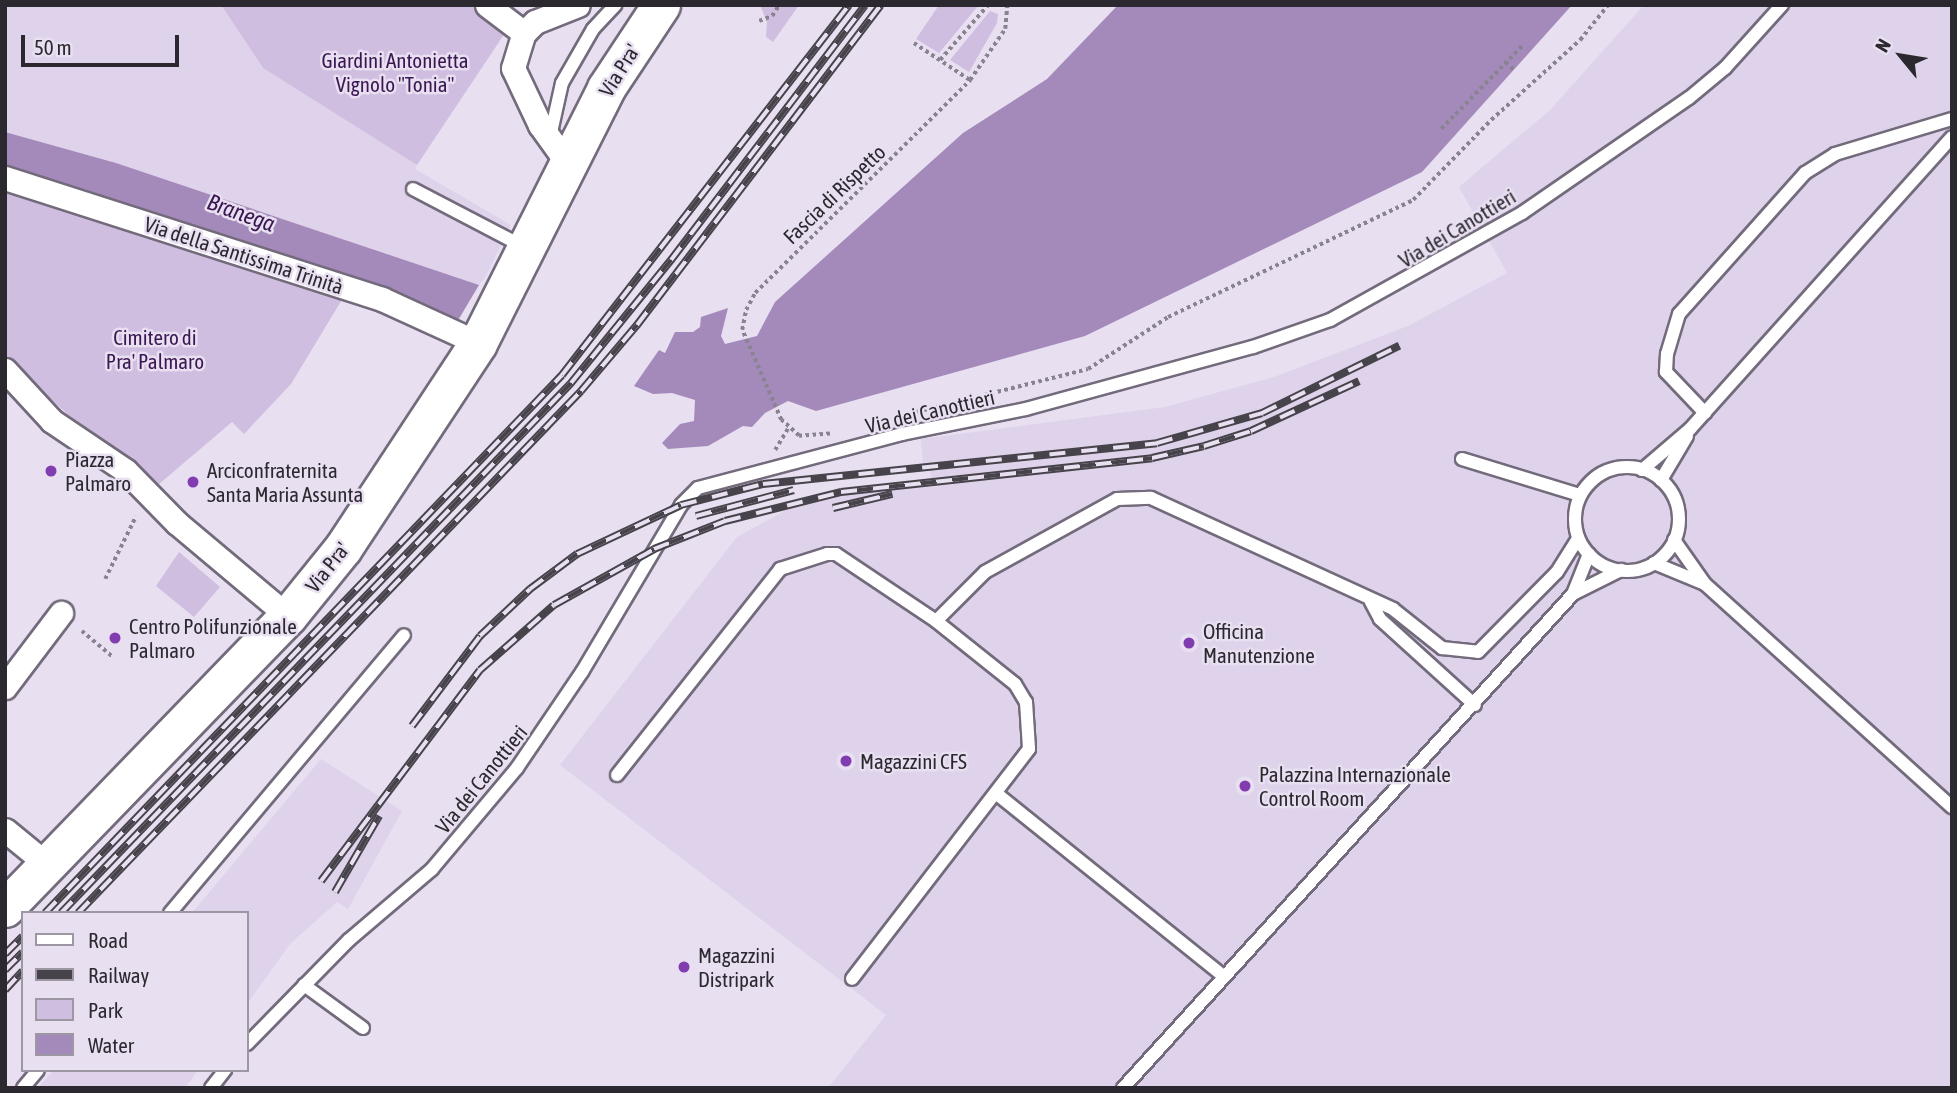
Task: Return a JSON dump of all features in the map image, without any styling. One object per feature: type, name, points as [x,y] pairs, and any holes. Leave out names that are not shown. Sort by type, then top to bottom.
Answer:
[{"type":"main road","name":"Via Pra'","points":[[5,908],[49,866],[288,616],[365,517],[480,340],[527,248],[559,151],[606,88],[652,8]]},
{"type":"street","points":[[487,5],[524,33]]},
{"type":"street","points":[[559,151],[519,87],[513,68],[524,33],[535,22],[578,5]]},
{"type":"street","name":"Via della Santissima Trinità","points":[[5,178],[382,299],[480,340]]},
{"type":"street","points":[[11,375],[52,421],[148,491],[177,523],[288,616]]},
{"type":"street","points":[[5,687],[61,613]]},
{"type":"street","points":[[5,830],[49,866]]},
{"type":"lane","points":[[559,151],[562,83],[593,29],[615,5]]},
{"type":"lane","name":"Via dei Canottieri","points":[[248,1043],[349,940],[432,869],[517,768],[582,672],[687,498],[712,482],[766,467],[1026,409],[1253,347],[1330,320],[1522,213],[1689,99],[1725,68],[1782,5]]},
{"type":"lane","points":[[1705,413],[1666,372],[1667,354],[1679,314],[1804,173],[1835,154],[1952,119]]},
{"type":"lane","points":[[1642,470],[1705,413],[1952,137]]},
{"type":"lane","points":[[413,190],[527,248]]},
{"type":"lane","points":[[1661,480],[1690,429]]},
{"type":"lane","points":[[1462,459],[1580,495]]},
{"type":"lane","points":[[1621,569],[1589,554],[1578,538],[1576,509],[1580,495],[1603,472],[1619,467],[1642,470],[1661,480],[1675,498],[1679,515],[1674,540],[1654,563]]},
{"type":"lane","points":[[936,621],[985,572],[1116,499],[1150,498],[1371,602],[1392,609],[1442,648],[1478,652],[1557,572],[1578,538]]},
{"type":"lane","points":[[1674,540],[1705,584],[1952,807]]},
{"type":"lane","points":[[617,775],[779,569],[836,554],[936,621],[1015,684],[1026,702],[1029,750],[852,979]]},
{"type":"lane","points":[[1123,1088],[1222,975],[1475,705],[1573,594],[1589,554]]},
{"type":"lane","points":[[1573,594],[1621,569],[1654,563],[1705,584]]},
{"type":"lane","points":[[1371,602],[1380,619],[1475,705]]},
{"type":"lane","points":[[172,911],[404,635]]},
{"type":"lane","points":[[997,794],[1222,975]]},
{"type":"lane","points":[[304,985],[363,1028]]},
{"type":"lane","points":[[23,1088],[36,1072]]},
{"type":"lane","points":[[211,1088],[223,1072]]},
{"type":"path","points":[[759,21],[772,16],[779,5]]},
{"type":"path","points":[[940,60],[988,5]]},
{"type":"path","name":"Fascia di Rispetto","points":[[789,427],[781,420],[742,330],[755,293],[970,80],[1005,29],[1007,5]]},
{"type":"path","points":[[906,415],[1088,369],[1168,317],[1413,200],[1491,120],[1580,40],[1608,5]]},
{"type":"path","points":[[914,43],[970,80]]},
{"type":"path","points":[[1441,130],[1524,44]]},
{"type":"path","points":[[1506,62],[1514,70]]},
{"type":"path","points":[[766,467],[789,427],[799,436],[841,431]]},
{"type":"path","points":[[105,579],[136,516]]},
{"type":"path","points":[[82,631],[112,656]]},
{"type":"shaded area","points":[[5,5],[221,5],[263,68],[417,165],[415,169],[511,225],[485,278],[479,285],[116,163],[5,132]]},
{"type":"shaded area","points":[[1644,5],[1952,5],[1952,1088],[828,1088],[886,1015],[560,765],[737,537],[814,495],[931,478],[929,462],[923,463],[921,439],[1165,407],[1274,377],[1408,326],[1507,273],[1459,187],[1550,110]]},
{"type":"shaded area","points":[[321,759],[402,811],[348,909],[337,902],[290,944],[248,1003],[248,911],[194,911]]},
{"type":"shaded area","points":[[52,1072],[197,1072],[185,1088],[38,1088]]},
{"type":"green space","name":"Giardini Antonietta Vignolo \"Tonia\"","points":[[221,5],[472,5],[507,30],[417,165],[263,68]]},
{"type":"green space","points":[[760,5],[799,5],[773,42],[766,37],[767,22]]},
{"type":"green space","points":[[939,5],[978,6],[939,53],[916,39]]},
{"type":"green space","points":[[990,11],[998,14],[997,23],[969,72],[950,60]]},
{"type":"green space","name":"Cimitero di Pra' Palmaro","points":[[5,187],[343,298],[291,384],[244,434],[232,422],[152,490],[5,358]]},
{"type":"green space","points":[[179,552],[220,587],[194,617],[156,586]]},
{"type":"water","points":[[1118,5],[1572,5],[1422,172],[1085,336],[816,411],[788,401],[765,413],[752,427],[743,426],[708,446],[668,449],[662,443],[680,424],[694,421],[695,400],[672,393],[653,394],[634,386],[659,350],[665,353],[675,332],[693,332],[700,327],[701,317],[728,308],[721,336],[725,344],[757,336],[775,302],[963,133],[1047,79]]},
{"type":"water","name":"Branega","points":[[5,132],[116,163],[479,285],[457,322],[16,175],[5,165]]},
{"type":"railway","points":[[47,911],[562,375],[849,5]]},
{"type":"railway","points":[[63,911],[571,383],[671,260],[865,5]]},
{"type":"railway","points":[[80,911],[581,391],[637,325],[881,5]]},
{"type":"railway","points":[[412,726],[480,636],[530,589],[577,554],[681,505],[763,484],[1157,443],[1262,413],[1399,346]]},
{"type":"railway","points":[[321,881],[480,670],[554,605],[654,549],[725,521],[841,492],[1152,458],[1204,446],[1251,431],[1359,381]]},
{"type":"railway","points":[[696,516],[794,490]]},
{"type":"railway","points":[[833,508],[892,494]]},
{"type":"railway","points":[[335,892],[379,816]]},
{"type":"railway","points":[[5,954],[21,938]]},
{"type":"railway","points":[[5,970],[21,954]]},
{"type":"railway","points":[[5,990],[21,973]]},
{"type":"place","name":"Piazza Palmaro","points":[[51,471]]},
{"type":"place","name":"Arciconfraternita Santa Maria Assunta","points":[[193,482]]},
{"type":"place","name":"Centro Polifunzionale Palmaro","points":[[115,638]]},
{"type":"place","name":"Officina Manutenzione","points":[[1189,643]]},
{"type":"place","name":"Magazzini CFS","points":[[846,761]]},
{"type":"place","name":"Palazzina Internazionale Control Room","points":[[1245,786]]},
{"type":"place","name":"Magazzini Distripark","points":[[684,967]]}]
